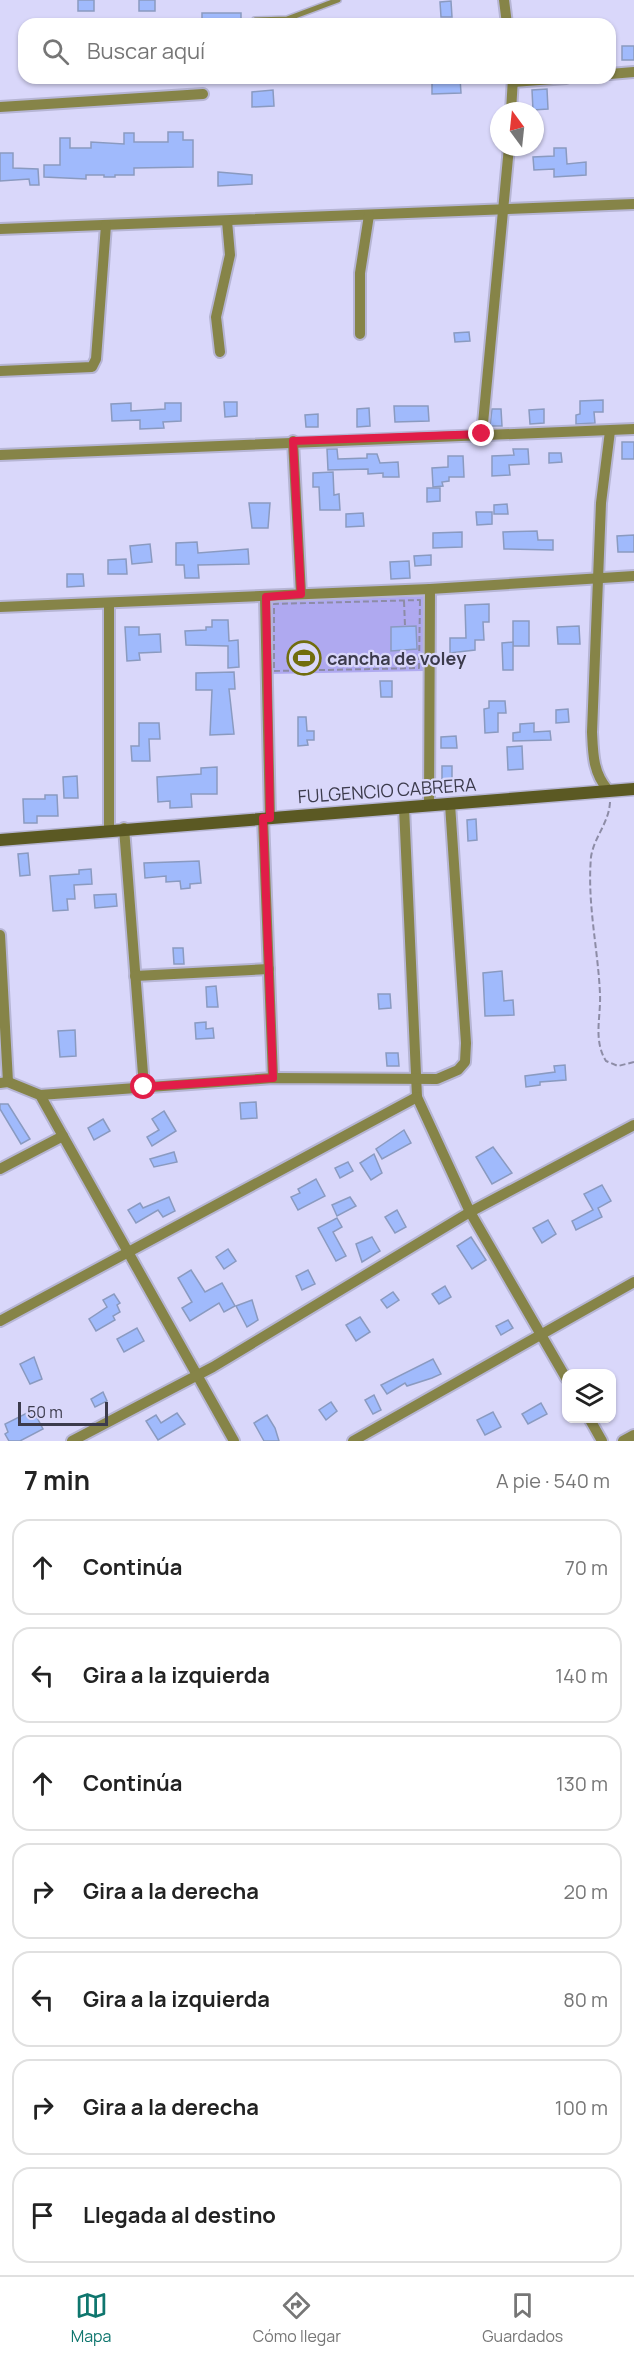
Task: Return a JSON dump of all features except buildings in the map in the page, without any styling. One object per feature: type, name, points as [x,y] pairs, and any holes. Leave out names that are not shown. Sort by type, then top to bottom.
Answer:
[{"type":"main road","name":"FULGENCIO CABRERA","points":[[0,840],[109,829],[634,789]]},
{"type":"street","points":[[504,0],[506,18]]},
{"type":"street","points":[[616,74],[634,72]]},
{"type":"street","points":[[512,102],[513,84]]},
{"type":"street","points":[[0,107],[203,94]]},
{"type":"street","points":[[482,434],[508,156]]},
{"type":"street","points":[[0,229],[634,204]]},
{"type":"street","points":[[360,334],[360,273],[369,215]]},
{"type":"street","points":[[220,352],[216,317],[230,255],[227,220]]},
{"type":"street","points":[[0,371],[92,367],[96,359],[106,225]]},
{"type":"street","points":[[0,455],[293,441],[634,429]]},
{"type":"street","points":[[608,790],[598,775],[593,757],[601,503],[610,431]]},
{"type":"street","points":[[293,441],[301,594]]},
{"type":"street","points":[[0,607],[430,589],[634,576]]},
{"type":"street","points":[[429,805],[430,589]]},
{"type":"street","points":[[266,597],[266,818],[273,1078]]},
{"type":"street","points":[[109,603],[109,829]]},
{"type":"street","points":[[0,936],[4,1082],[40,1095],[273,1078],[437,1079],[458,1070],[465,1062],[466,1055],[450,804]]},
{"type":"street","points":[[404,807],[417,1097],[470,1212],[562,1369]]},
{"type":"street","points":[[124,828],[144,1087]]},
{"type":"street","points":[[135,976],[269,969]]},
{"type":"street","points":[[40,1095],[129,1250],[234,1441]]},
{"type":"street","points":[[0,1321],[417,1097]]},
{"type":"street","points":[[72,1441],[197,1375],[470,1212],[634,1125]]},
{"type":"street","points":[[0,1168],[63,1136]]},
{"type":"street","points":[[353,1441],[634,1282]]},
{"type":"street","points":[[592,1423],[602,1441]]},
{"type":"street","points":[[623,1441],[634,1435]]},
{"type":"lane","points":[[288,18],[338,0]]},
{"type":"path","points":[[420,600],[419,668],[274,671],[274,604],[404,601],[420,600]]},
{"type":"path","points":[[404,601],[405,626]]},
{"type":"path","points":[[608,790],[610,803],[607,820],[593,845],[591,859],[591,910],[600,996],[597,1027],[606,1061],[618,1066],[634,1062]]},
{"type":"shaded area","points":[[425,596],[423,671],[271,674],[271,602]]},
{"type":"place","name":"cancha de voley","points":[[304,658]]},
{"type":"route","points":[[144,1087],[273,1078],[263,818],[270,818],[266,597],[301,594],[293,441],[482,434]]}]
